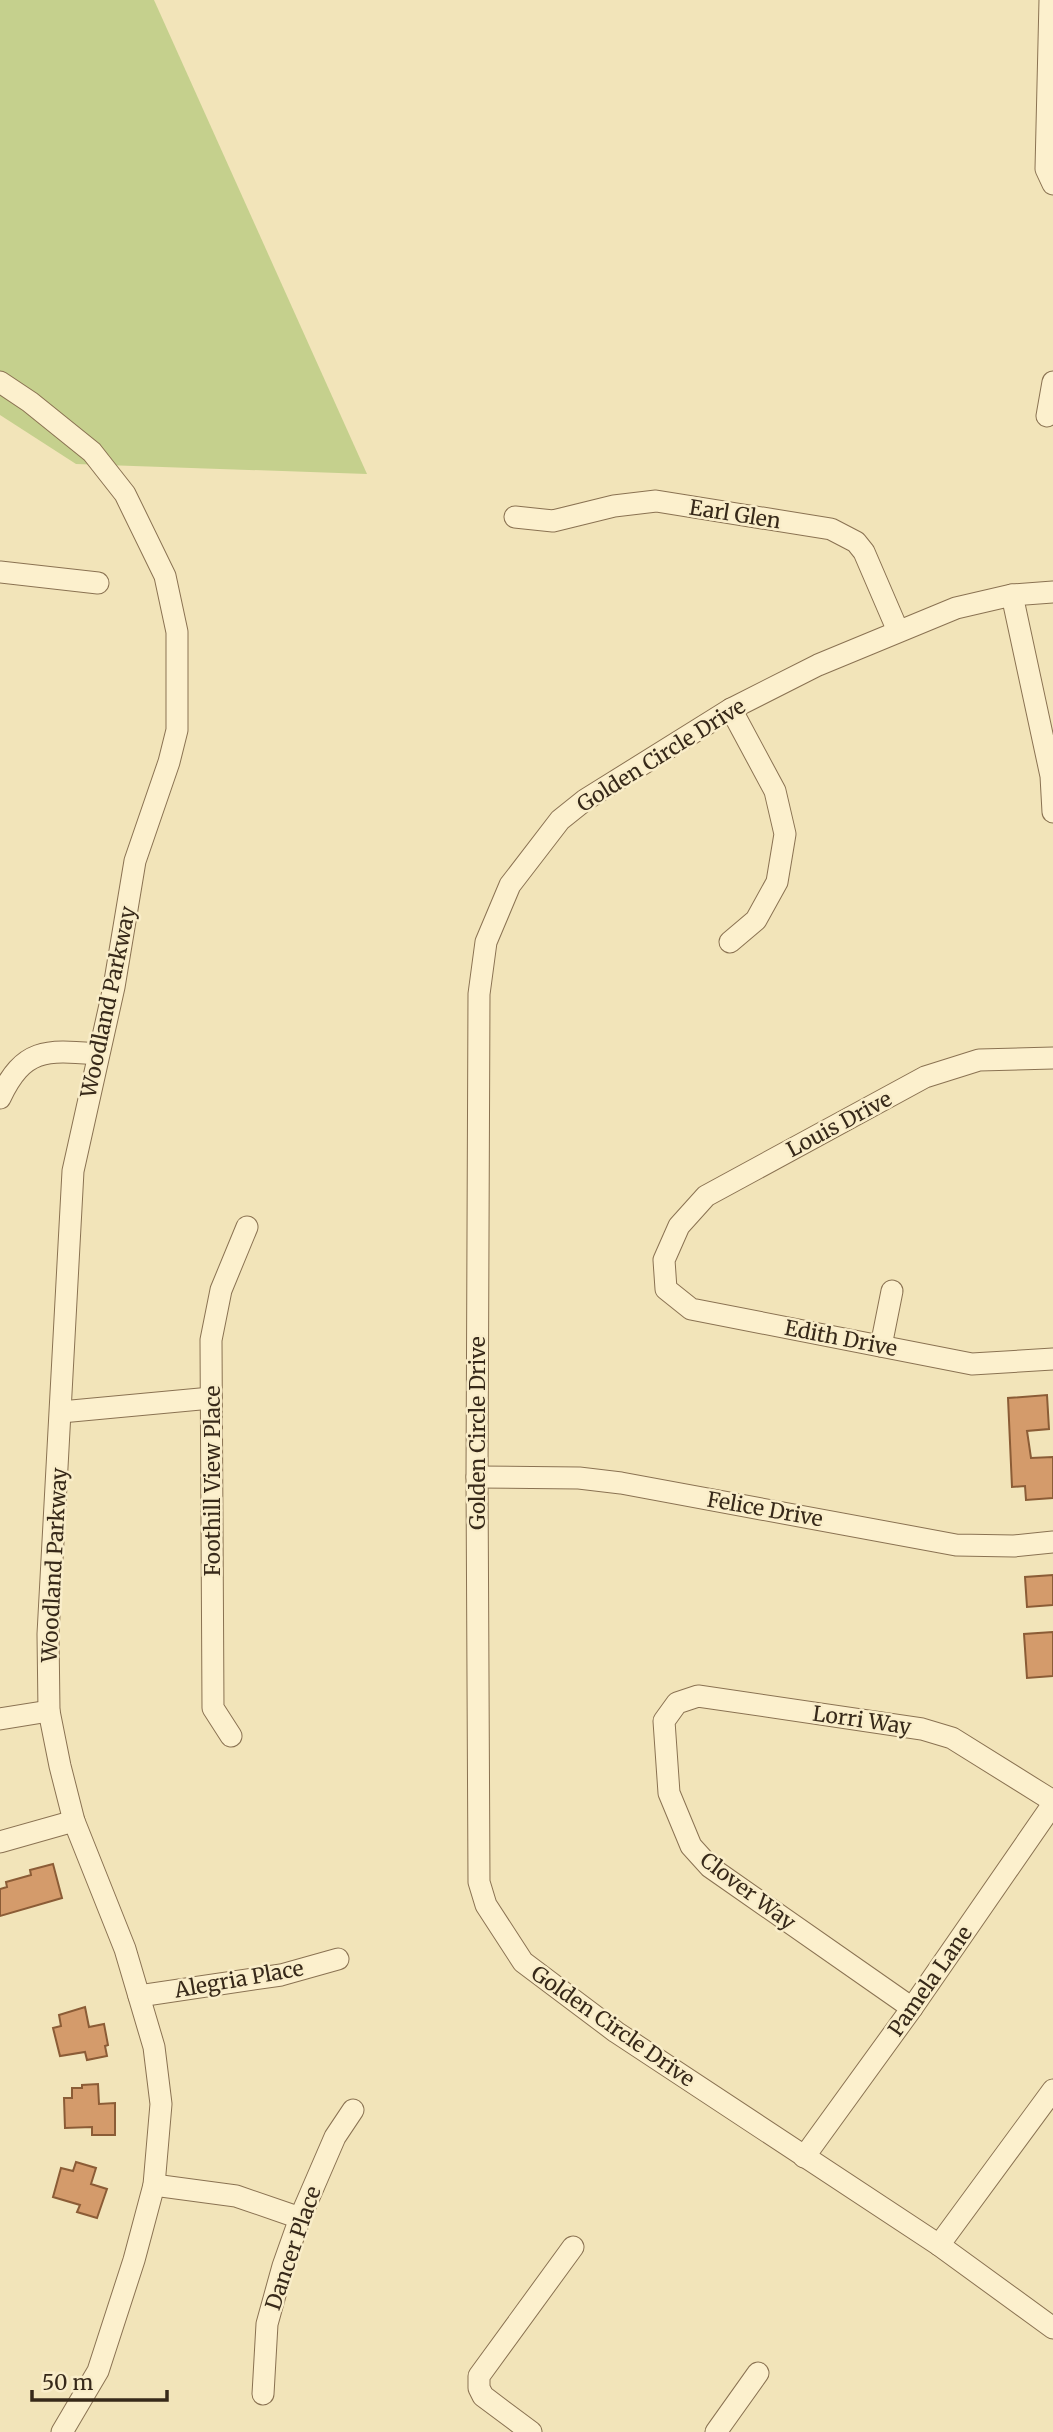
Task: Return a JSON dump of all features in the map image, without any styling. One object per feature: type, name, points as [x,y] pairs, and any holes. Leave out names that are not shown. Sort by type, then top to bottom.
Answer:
[{"type":"street","points":[[1050,0],[1046,169],[1053,184]]},
{"type":"street","name":"Woodland Parkway","points":[[0,382],[30,402],[92,452],[125,494],[165,576],[177,632],[177,730],[169,762],[135,861],[114,987],[73,1171],[48,1634],[49,1711],[60,1766],[74,1821],[125,1949],[154,2047],[161,2104],[154,2185],[134,2260],[97,2371],[62,2432]]},
{"type":"street","points":[[1047,415],[1053,382]]},
{"type":"street","name":"Earl Glen","points":[[515,517],[553,521],[614,506],[656,501],[831,529],[856,542],[864,552],[898,631]]},
{"type":"street","points":[[0,572],[98,583]]},
{"type":"street","name":"Golden Circle Drive","points":[[1053,592],[1012,595],[956,608],[818,665],[731,709],[585,800],[560,820],[510,885],[486,942],[479,994],[477,1477],[479,1882],[486,1905],[523,1962],[616,2032],[939,2245],[1053,2328]]},
{"type":"street","points":[[1012,595],[1051,776],[1053,812]]},
{"type":"street","points":[[730,942],[756,920],[777,882],[785,834],[775,791],[731,709]]},
{"type":"street","points":[[0,1098],[9,1079],[29,1059],[47,1052],[98,1054]]},
{"type":"street","name":"Louis Drive","points":[[664,1260],[679,1226],[706,1196],[925,1077],[979,1060],[1053,1058]]},
{"type":"street","name":"Foothill View Place","points":[[231,1736],[213,1708],[211,1340],[221,1290],[247,1227]]},
{"type":"street","name":"Edith Drive","points":[[664,1260],[666,1290],[691,1309],[972,1364],[1053,1359]]},
{"type":"street","points":[[881,1346],[892,1291]]},
{"type":"street","points":[[61,1412],[211,1398]]},
{"type":"street","name":"Felice Drive","points":[[477,1477],[579,1478],[621,1483],[956,1545],[1014,1546],[1053,1542]]},
{"type":"street","name":"Lorri Way","points":[[664,1721],[677,1703],[698,1696],[922,1729],[952,1738],[1053,1803]]},
{"type":"street","points":[[0,1719],[49,1711]]},
{"type":"street","name":"Clover Way","points":[[664,1721],[669,1793],[691,1846],[710,1867],[912,2008]]},
{"type":"street","name":"Pamela Lane","points":[[804,2157],[912,2008],[1053,1803]]},
{"type":"street","points":[[0,1842],[74,1821]]},
{"type":"street","name":"Alegria Place","points":[[139,1996],[281,1975],[338,1959]]},
{"type":"street","points":[[939,2245],[1053,2090]]},
{"type":"street","name":"Dancer Place","points":[[263,2394],[267,2324],[300,2218],[335,2137],[353,2110]]},
{"type":"street","points":[[154,2185],[236,2196],[300,2218]]},
{"type":"street","points":[[531,2432],[483,2396],[479,2388],[479,2376],[573,2247]]},
{"type":"street","points":[[716,2432],[758,2373]]},
{"type":"green space","points":[[0,0],[154,0],[367,474],[76,464],[0,415]]},
{"type":"building","points":[[1047,1395],[1049,1429],[1027,1431],[1031,1458],[1053,1457],[1053,1498],[1026,1500],[1025,1486],[1012,1487],[1008,1398]]},
{"type":"building","points":[[1053,1575],[1053,1605],[1027,1607],[1025,1577]]},
{"type":"building","points":[[1053,1632],[1053,1676],[1027,1678],[1024,1634]]},
{"type":"building","points":[[53,1864],[62,1898],[0,1916],[0,1889],[7,1887],[6,1882],[31,1875],[30,1870]]},
{"type":"building","points":[[85,2007],[89,2027],[104,2024],[107,2056],[87,2060],[85,2052],[60,2056],[53,2028],[61,2026],[59,2015]]},
{"type":"building","points":[[98,2084],[99,2104],[115,2103],[115,2135],[92,2135],[92,2127],[65,2128],[64,2098],[72,2098],[72,2088]]},
{"type":"building","points":[[76,2162],[96,2168],[91,2184],[107,2189],[97,2218],[77,2212],[80,2205],[53,2197],[61,2168],[73,2171]]}]
